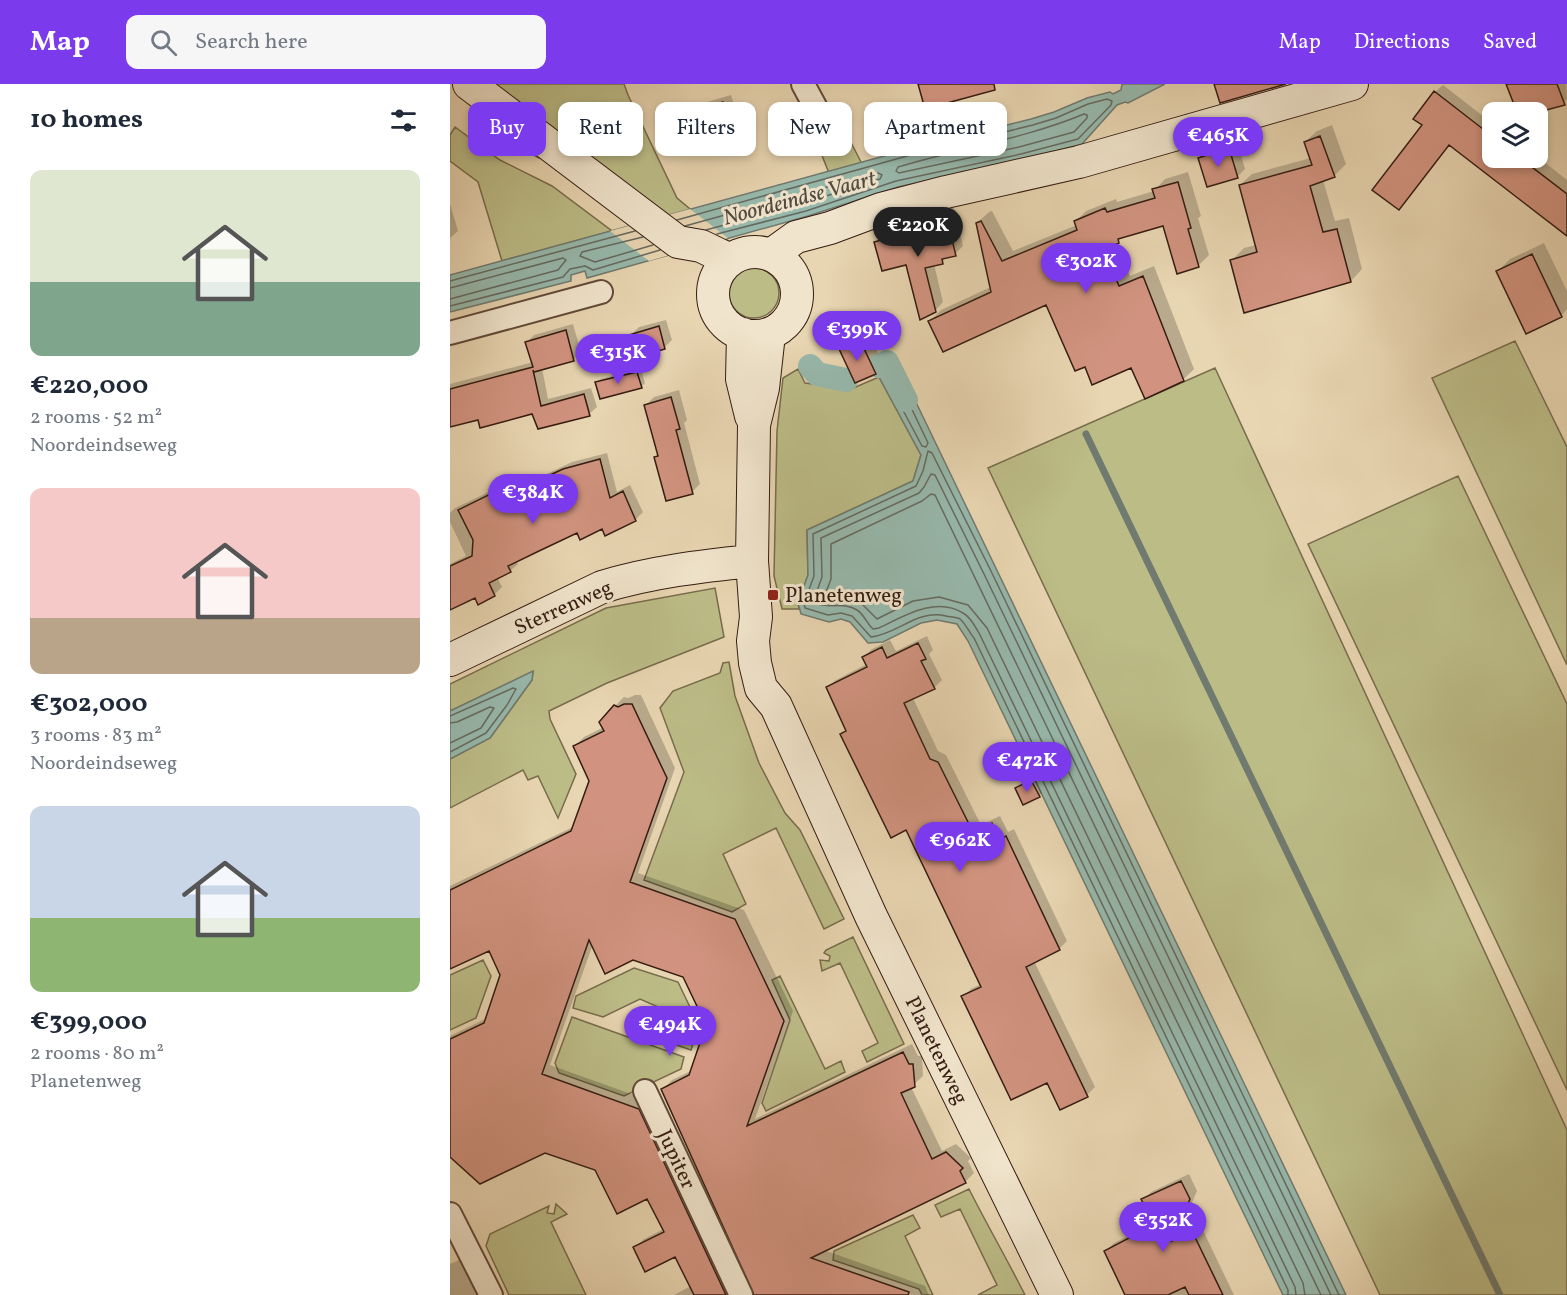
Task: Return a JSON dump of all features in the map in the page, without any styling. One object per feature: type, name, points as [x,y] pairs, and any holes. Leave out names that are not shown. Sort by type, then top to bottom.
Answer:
[{"type":"street","points":[[469,84],[649,220],[723,271]]},
{"type":"street","points":[[803,84],[813,102]]},
{"type":"street","points":[[771,255],[796,237],[830,228],[881,209],[1079,162],[1352,84]]},
{"type":"street","points":[[794,278],[830,228]]},
{"type":"street","points":[[752,252],[771,255],[785,264],[794,278],[797,293],[795,308],[788,321],[756,334],[728,326],[718,313],[713,297],[723,271],[741,255],[752,252]]},
{"type":"street","points":[[450,333],[601,292]]},
{"type":"street","name":"Planetenweg","points":[[756,334],[763,388],[754,425],[752,561],[756,617],[770,640],[777,683],[776,706],[871,916],[1057,1295]]},
{"type":"street","name":"Sterrenweg","points":[[450,660],[602,587],[621,581],[682,570],[752,561]]},
{"type":"street","name":"Jupiter","points":[[645,1091],[741,1295]]},
{"type":"street","points":[[450,1214],[491,1295]]},
{"type":"green space","points":[[486,84],[624,84],[631,102],[558,102],[558,137],[546,128],[546,102],[510,102]]},
{"type":"green space","points":[[455,127],[468,137],[468,156],[495,156],[552,186],[612,231],[502,261],[478,182],[450,161],[450,135]]},
{"type":"green space","points":[[643,127],[655,156],[677,198],[731,243],[665,216],[584,156],[643,156]]},
{"type":"green space","points":[[852,144],[862,164],[829,173],[822,156],[852,156]]},
{"type":"green space","points":[[749,268],[759,268],[772,275],[779,288],[779,298],[772,311],[759,318],[749,318],[740,314],[733,307],[729,298],[729,288],[733,279],[740,272]]},
{"type":"green space","points":[[1515,341],[1567,447],[1567,665],[1432,378]]},
{"type":"green space","points":[[1215,368],[1567,1130],[1567,1295],[1380,1295],[988,468]]},
{"type":"green space","points":[[798,369],[805,383],[851,389],[879,377],[921,455],[913,481],[807,530],[808,575],[798,603],[799,609],[782,609],[774,576],[777,431],[783,378]]},
{"type":"green space","points":[[1458,476],[1567,704],[1567,1090],[1308,544]]},
{"type":"green space","points":[[715,588],[724,637],[607,683],[549,711],[550,719],[576,774],[558,818],[538,776],[528,780],[523,770],[450,808],[450,759],[490,738],[532,680],[533,672],[450,711],[450,684],[606,608]]},
{"type":"green space","points":[[729,662],[735,696],[759,763],[785,813],[800,830],[844,919],[824,929],[776,828],[723,854],[746,904],[732,912],[644,880],[684,772],[660,708],[673,691],[720,673],[723,663]]},
{"type":"green space","points":[[853,937],[904,1044],[867,1062],[862,1051],[878,1043],[840,963],[822,971],[820,960],[829,961],[830,956],[824,953],[826,950]]},
{"type":"green space","points":[[483,960],[491,976],[476,1018],[450,1030],[450,975]]},
{"type":"green space","points":[[634,968],[678,982],[699,1026],[691,1050],[656,1038],[665,1010],[640,999],[603,1017],[573,1008],[576,996]]},
{"type":"green space","points":[[780,976],[825,1069],[841,1061],[845,1072],[766,1111],[762,1103],[790,1020],[772,980]]},
{"type":"green space","points":[[572,1017],[684,1057],[681,1069],[624,1096],[559,1073],[555,1063]]},
{"type":"green space","points":[[969,1189],[1025,1295],[978,1295],[997,1285],[960,1209],[941,1217],[935,1205]]},
{"type":"green space","points":[[556,1204],[567,1214],[551,1222],[586,1295],[509,1295],[486,1246],[490,1234],[549,1206],[547,1213],[554,1214]]},
{"type":"green space","points":[[913,1215],[920,1228],[905,1236],[933,1295],[922,1295],[919,1289],[833,1260],[834,1251]]},
{"type":"water","name":"Noordeindse Vaart","points":[[1122,84],[1165,84],[1128,103],[1117,105],[1082,144],[1022,160],[898,187],[808,216],[587,278],[585,271],[571,275],[571,281],[450,312],[450,275],[884,156],[1007,156],[1007,125],[1054,112],[1087,98],[1110,92],[1113,94],[1121,90]]},
{"type":"water","points":[[899,367],[1346,1295],[1283,1295],[968,641],[957,624],[937,620],[921,623],[883,642],[868,643],[850,622],[841,619],[829,622],[801,614],[798,603],[808,575],[807,530],[913,481],[921,455],[879,377]]},
{"type":"water","points":[[533,671],[532,680],[490,738],[450,759],[450,711]]},
{"type":"pier","points":[[690,209],[728,238],[649,261],[610,231]]},
{"type":"building","points":[[918,84],[994,84],[995,90],[951,102],[923,102]]},
{"type":"building","points":[[1214,84],[1286,84],[1220,103]]},
{"type":"building","points":[[1506,84],[1557,84],[1565,105],[1548,110],[1548,102],[1513,102]]},
{"type":"building","points":[[1434,91],[1482,128],[1482,168],[1533,168],[1567,194],[1567,236],[1449,145],[1399,210],[1372,190],[1422,125],[1413,119]]},
{"type":"building","points":[[1320,136],[1335,177],[1310,186],[1323,232],[1337,229],[1351,282],[1244,313],[1230,260],[1257,252],[1239,185],[1312,165],[1304,142]]},
{"type":"building","points":[[1229,148],[1238,178],[1207,187],[1198,158]]},
{"type":"building","points":[[1178,182],[1199,267],[1177,274],[1163,226],[1118,239],[1119,243],[1104,249],[1119,286],[1143,276],[1184,381],[1145,399],[1131,368],[1092,385],[1085,367],[1075,371],[1046,305],[943,352],[928,321],[991,292],[976,223],[981,221],[1002,261],[1077,230],[1074,221],[1105,208],[1107,212],[1155,198],[1152,189]]},
{"type":"building","points":[[945,211],[956,256],[942,259],[943,264],[925,268],[936,312],[920,320],[906,265],[882,271],[874,242],[933,226]]},
{"type":"building","points":[[1532,254],[1562,317],[1526,334],[1496,271]]},
{"type":"building","points":[[659,326],[665,349],[636,357],[629,335]]},
{"type":"building","points":[[566,330],[574,361],[534,372],[533,370],[541,406],[584,394],[590,416],[538,429],[532,414],[480,428],[478,420],[450,427],[450,389],[533,367],[525,342]]},
{"type":"building","points":[[860,340],[876,374],[855,383],[839,349]]},
{"type":"building","points":[[637,372],[642,388],[600,399],[595,382]]},
{"type":"building","points":[[671,397],[680,429],[676,430],[693,494],[666,501],[654,457],[658,456],[644,405]]},
{"type":"building","points":[[600,459],[610,498],[623,491],[636,521],[605,536],[602,529],[580,540],[577,533],[539,551],[508,566],[511,572],[489,583],[495,596],[478,605],[475,598],[450,610],[450,566],[472,556],[473,540],[458,510],[519,480],[522,488],[563,469]]},
{"type":"building","points":[[918,643],[926,659],[921,661],[935,689],[904,703],[930,759],[938,762],[973,832],[992,823],[1000,839],[1006,836],[1060,950],[1026,967],[1088,1097],[1060,1110],[1047,1083],[1011,1100],[961,996],[981,987],[906,830],[891,838],[840,734],[846,731],[826,687],[867,667],[862,657],[882,647],[887,658]]},
{"type":"building","points":[[632,704],[667,778],[630,882],[735,919],[784,1021],[747,1126],[903,1052],[909,1064],[913,1064],[915,1087],[901,1093],[932,1159],[946,1152],[963,1168],[960,1171],[966,1183],[811,1258],[909,1292],[908,1295],[754,1295],[661,1089],[689,1075],[706,1025],[683,977],[633,960],[605,974],[589,940],[542,1074],[639,1109],[726,1295],[694,1295],[675,1257],[645,1272],[633,1247],[664,1232],[647,1199],[617,1214],[595,1170],[545,1153],[480,1184],[450,1157],[450,1039],[484,1023],[500,975],[489,951],[450,969],[450,890],[571,831],[589,781],[573,746],[604,731],[599,722],[614,705],[618,707]]},
{"type":"building","points":[[1031,780],[1040,797],[1023,805],[1015,788]]},
{"type":"building","points":[[1181,1181],[1190,1199],[1172,1241],[1192,1231],[1223,1295],[1189,1295],[1185,1287],[1168,1295],[1125,1295],[1104,1251],[1154,1225],[1141,1199]]},
{"type":"waterway","points":[[879,366],[887,362],[906,400]]},
{"type":"waterway","points":[[810,366],[817,374],[846,380]]},
{"type":"waterway","points":[[1086,434],[1500,1295]]},
{"type":"place","name":"Planetenweg","points":[[773,595]]}]
